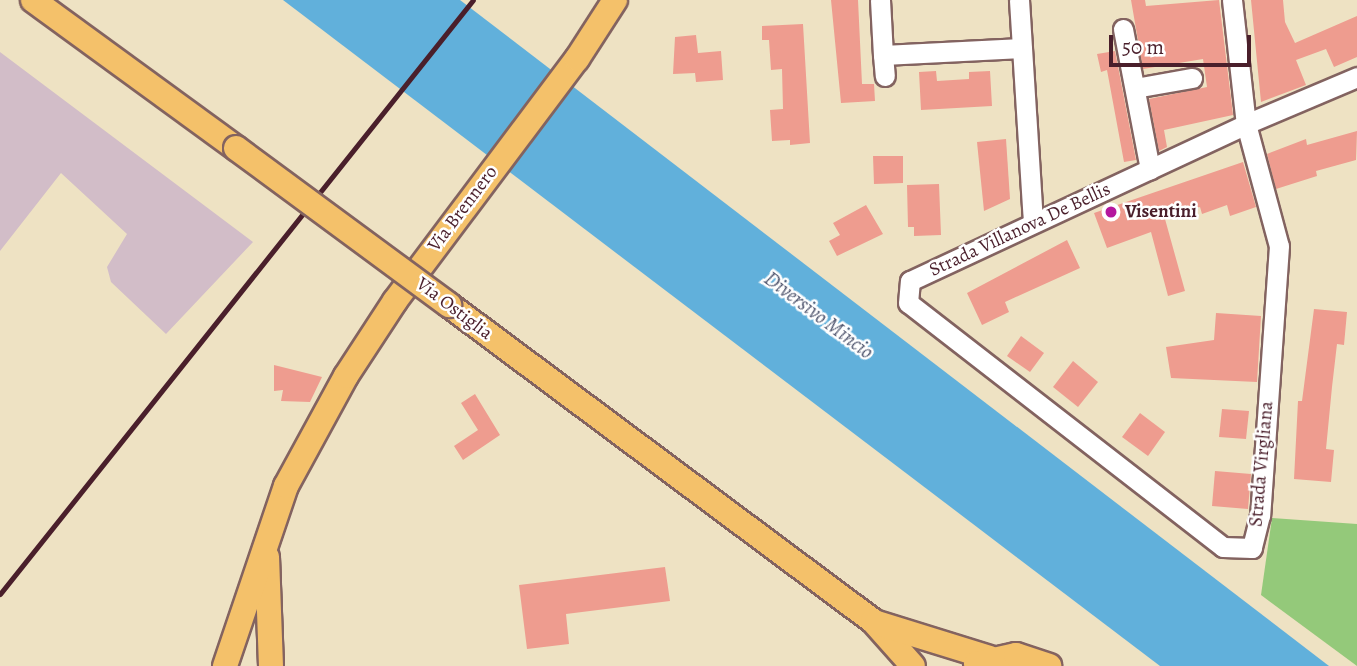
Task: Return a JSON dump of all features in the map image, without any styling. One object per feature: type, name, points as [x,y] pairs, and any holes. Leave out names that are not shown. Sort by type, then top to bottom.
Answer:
[{"type":"main road","name":"Via Ostiglia","points":[[33,0],[873,621],[913,666]]},
{"type":"main road","name":"Via Brennero","points":[[225,666],[286,486],[346,376],[476,192],[577,59],[615,0]]},
{"type":"main road","name":"Via Brennero","points":[[267,539],[271,666]]},
{"type":"main road","name":"Via Ostiglia","points":[[873,621],[981,662],[1022,656],[1049,666]]},
{"type":"street","points":[[880,0],[885,76]]},
{"type":"street","points":[[1019,0],[1033,222]]},
{"type":"street","points":[[1233,0],[1246,124]]},
{"type":"street","points":[[1123,29],[1150,169]]},
{"type":"street","points":[[883,55],[1022,48]]},
{"type":"street","name":"Strada Villanova De Bellis","points":[[908,303],[910,281],[1246,124],[1357,77]]},
{"type":"street","points":[[1135,88],[1192,78]]},
{"type":"street","name":"Strada Virgliana","points":[[908,303],[1223,547],[1252,548],[1260,515],[1279,246],[1246,124]]},
{"type":"shaded area","points":[[0,52],[253,242],[166,334],[111,282],[107,267],[127,234],[61,173],[0,251]]},
{"type":"green space","points":[[1272,518],[1357,524],[1357,666],[1261,595]]},
{"type":"water","name":"Diversivo Mincio","points":[[283,0],[460,0],[1329,666],[1160,666]]},
{"type":"building","points":[[831,0],[858,0],[862,84],[874,84],[875,101],[841,103]]},
{"type":"building","points":[[1131,0],[1145,0],[1146,6],[1219,0],[1233,115],[1164,130],[1167,147],[1159,151],[1149,99],[1207,87],[1203,59],[1143,69]]},
{"type":"building","points":[[1251,0],[1283,0],[1285,22],[1295,43],[1357,16],[1357,57],[1334,67],[1326,49],[1296,60],[1306,85],[1261,102]]},
{"type":"building","points":[[803,24],[810,143],[790,145],[790,140],[772,141],[770,110],[783,109],[782,69],[771,70],[769,40],[762,40],[762,26]]},
{"type":"building","points":[[696,35],[698,53],[721,51],[723,80],[696,82],[695,73],[673,74],[675,37]]},
{"type":"building","points":[[1115,51],[1136,160],[1124,162],[1107,70],[1101,72],[1097,54]]},
{"type":"building","points":[[936,71],[937,81],[969,79],[969,72],[990,71],[992,106],[921,110],[919,72]]},
{"type":"building","points":[[1357,131],[1356,160],[1316,171],[1317,176],[1276,189],[1267,154],[1306,139],[1307,145]]},
{"type":"building","points":[[1006,139],[1010,199],[984,211],[977,142]]},
{"type":"building","points":[[873,156],[903,156],[903,183],[874,184]]},
{"type":"building","points":[[1243,162],[1256,207],[1230,216],[1227,205],[1202,214],[1200,207],[1165,219],[1185,291],[1168,296],[1151,232],[1107,248],[1094,213]]},
{"type":"building","points":[[939,184],[941,235],[914,236],[914,227],[908,227],[907,185]]},
{"type":"building","points":[[866,205],[883,234],[837,256],[829,241],[840,235],[833,223]]},
{"type":"building","points":[[1067,240],[1080,268],[1005,302],[1009,312],[982,325],[967,293]]},
{"type":"building","points":[[1314,309],[1347,312],[1344,345],[1337,344],[1326,449],[1334,450],[1331,482],[1294,479],[1298,401],[1302,401]]},
{"type":"building","points":[[1216,313],[1261,316],[1257,382],[1171,378],[1166,347],[1214,340]]},
{"type":"building","points":[[1021,336],[1044,353],[1030,372],[1007,356]]},
{"type":"building","points":[[1073,361],[1098,382],[1078,407],[1053,387]]},
{"type":"building","points":[[274,365],[322,377],[310,402],[281,401],[283,390],[274,391]]},
{"type":"building","points":[[475,394],[500,435],[463,460],[454,446],[478,430],[461,403]]},
{"type":"building","points":[[1222,409],[1249,411],[1246,439],[1219,437]]},
{"type":"building","points":[[1140,413],[1165,432],[1148,456],[1122,437]]},
{"type":"building","points":[[1215,471],[1251,474],[1248,509],[1212,506]]},
{"type":"building","points":[[665,567],[670,601],[566,614],[569,644],[527,649],[519,585]]},
{"type":"railway","points":[[0,594],[473,0]]},
{"type":"place","name":"Visentini","points":[[1111,212]]}]
